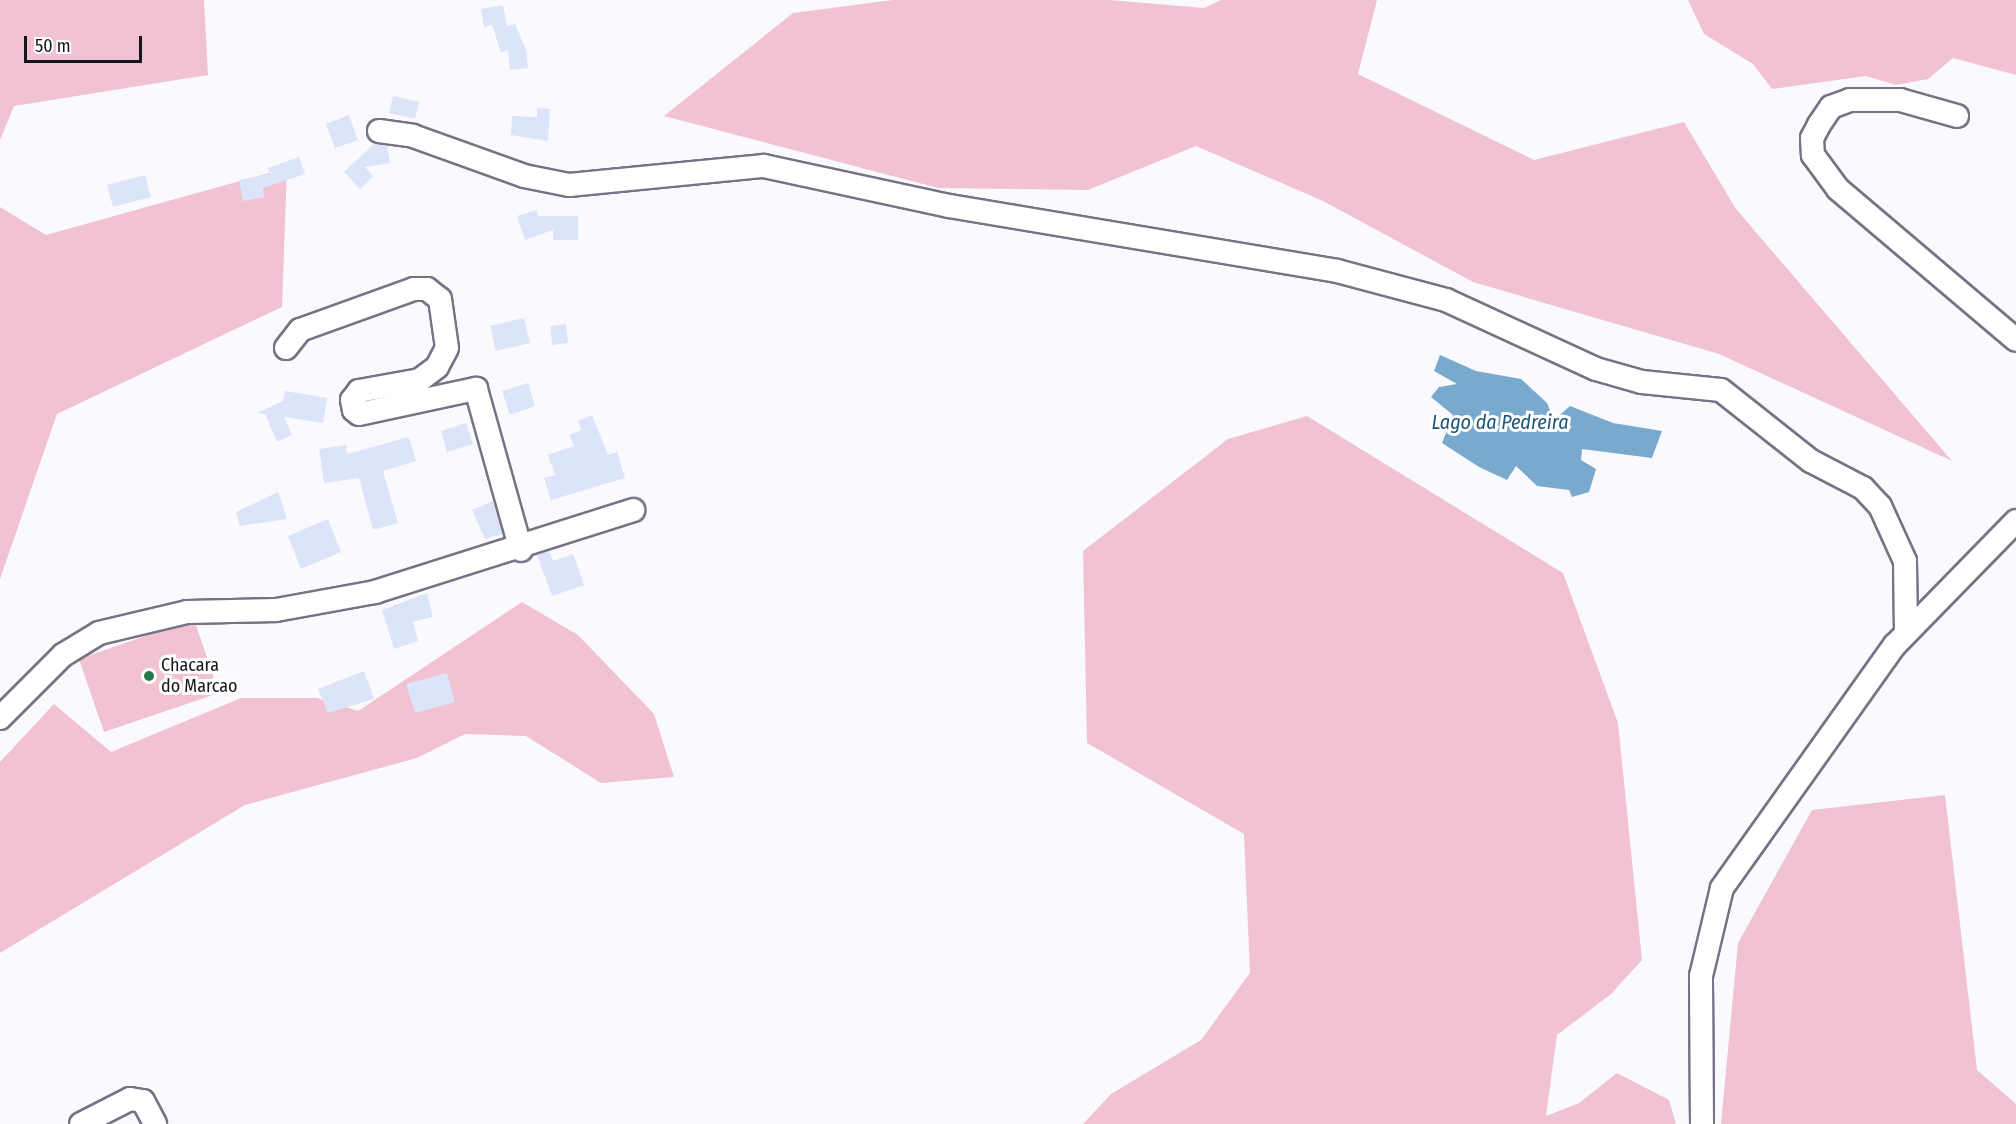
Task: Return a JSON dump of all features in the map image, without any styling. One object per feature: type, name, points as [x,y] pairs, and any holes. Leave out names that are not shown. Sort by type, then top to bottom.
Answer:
[{"type":"street","points":[[1957,116],[1900,100],[1850,100],[1831,107],[1812,138],[1813,155],[1838,189],[2016,340]]},
{"type":"street","points":[[379,131],[413,136],[524,176],[569,185],[764,166],[826,176],[949,206],[1337,271],[1446,300],[1596,369],[1642,382],[1721,390],[1810,461],[1863,488],[1880,506],[1905,561],[1906,633]]},
{"type":"street","points":[[286,348],[300,330],[414,289],[427,289],[440,299],[447,348],[437,367],[420,380],[359,392],[352,400],[354,410],[359,414],[469,386],[476,389],[521,550]]},
{"type":"street","points":[[0,718],[63,655],[99,633],[188,612],[276,610],[375,592],[521,550],[633,510]]},
{"type":"street","points":[[1702,1124],[1701,976],[1722,888],[1906,633],[2016,521]]},
{"type":"street","points":[[81,1124],[130,1099],[143,1101],[154,1124]]},
{"type":"shaded area","points":[[0,0],[204,0],[208,75],[14,106],[0,140]]},
{"type":"shaded area","points":[[893,0],[1109,0],[1204,8],[1221,0],[1377,0],[1358,74],[1534,160],[1684,122],[1736,209],[1952,461],[1719,354],[1473,282],[1323,201],[1196,146],[1088,190],[938,188],[664,116],[793,13]]},
{"type":"shaded area","points":[[1688,0],[2016,0],[2016,75],[1953,58],[1928,79],[1896,85],[1866,76],[1772,89],[1753,64],[1704,34]]},
{"type":"shaded area","points":[[287,168],[282,307],[57,414],[0,579],[0,207],[46,235]]},
{"type":"shaded area","points":[[1307,416],[1563,573],[1618,723],[1642,960],[1611,994],[1557,1035],[1546,1116],[1579,1103],[1617,1073],[1669,1100],[1676,1124],[1083,1124],[1111,1094],[1201,1040],[1250,973],[1244,834],[1087,743],[1083,551],[1228,439]]},
{"type":"shaded area","points":[[522,602],[578,635],[654,714],[674,777],[601,783],[526,736],[465,734],[417,758],[245,805],[0,953],[0,762],[54,704],[111,752],[241,698],[317,698],[358,711]]},
{"type":"shaded area","name":"Chacara do Marcao","points":[[194,619],[219,693],[104,732],[79,659]]},
{"type":"shaded area","points":[[1945,795],[1977,1070],[2016,1104],[2016,1124],[1721,1124],[1738,943],[1812,810]]},
{"type":"water","name":"Lago da Pedreira","points":[[1440,355],[1476,371],[1521,379],[1547,403],[1554,420],[1570,406],[1613,423],[1662,431],[1652,458],[1582,449],[1581,460],[1596,469],[1589,492],[1572,497],[1569,490],[1537,486],[1516,466],[1507,480],[1479,467],[1442,443],[1453,415],[1431,397],[1439,387],[1457,384],[1434,371]]},
{"type":"building","points":[[503,5],[507,26],[515,24],[526,50],[528,68],[510,70],[508,50],[501,53],[492,25],[484,27],[481,9]]},
{"type":"building","points":[[393,96],[419,102],[415,119],[389,113]]},
{"type":"building","points":[[537,108],[550,109],[548,141],[511,135],[512,116],[537,117]]},
{"type":"building","points":[[349,115],[358,140],[335,148],[326,124]]},
{"type":"building","points":[[374,144],[387,146],[390,163],[365,167],[373,176],[360,189],[344,172]]},
{"type":"building","points":[[299,157],[305,174],[263,188],[264,197],[243,201],[239,180],[270,174],[268,168]]},
{"type":"building","points":[[145,175],[151,197],[113,207],[107,185]]},
{"type":"building","points":[[536,210],[538,216],[578,216],[578,240],[553,240],[553,230],[525,240],[517,216]]},
{"type":"building","points":[[524,318],[530,343],[496,351],[490,326]]},
{"type":"building","points":[[566,324],[568,343],[552,345],[550,326]]},
{"type":"building","points":[[528,383],[535,406],[510,415],[502,391]]},
{"type":"building","points":[[285,391],[327,398],[323,423],[284,417],[292,435],[277,442],[265,414],[257,413],[283,401]]},
{"type":"building","points":[[592,415],[608,455],[617,452],[625,478],[551,500],[544,478],[555,475],[548,455],[574,446],[569,435],[581,430],[578,421]]},
{"type":"building","points":[[466,423],[473,444],[447,452],[441,431]]},
{"type":"building","points":[[409,437],[416,461],[383,471],[398,523],[373,530],[359,478],[324,483],[319,449],[346,445],[347,454]]},
{"type":"building","points":[[278,492],[287,519],[240,526],[236,512]]},
{"type":"building","points":[[493,501],[503,534],[485,539],[472,510]]},
{"type":"building","points":[[328,519],[341,552],[301,569],[288,536]]},
{"type":"building","points":[[549,551],[553,561],[573,554],[584,585],[552,596],[537,555]]},
{"type":"building","points":[[427,593],[433,617],[413,622],[418,641],[394,649],[382,610]]},
{"type":"building","points":[[364,671],[374,699],[328,713],[318,689]]},
{"type":"building","points":[[447,673],[455,702],[415,713],[406,684]]},
{"type":"place","name":"Chacara do Marcao","points":[[149,676]]}]
